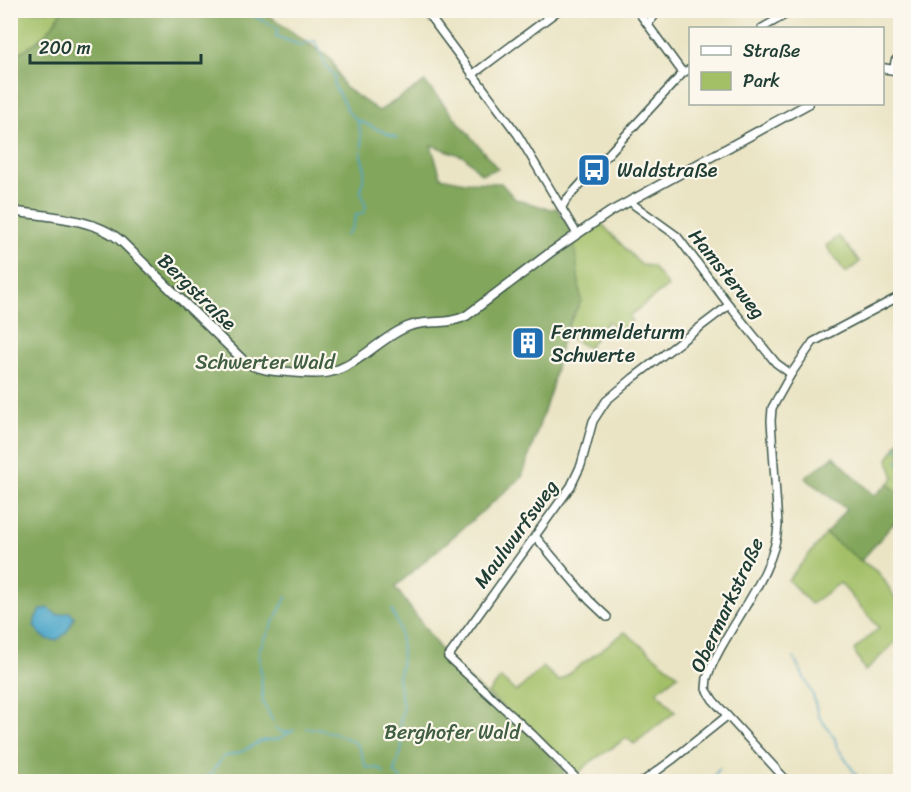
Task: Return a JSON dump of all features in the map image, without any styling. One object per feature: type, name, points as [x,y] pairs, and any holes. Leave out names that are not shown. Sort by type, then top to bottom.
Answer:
[{"type":"main road","name":"Bergstraße","points":[[10,211],[93,225],[107,230],[122,241],[244,361],[256,368],[304,373],[334,371],[412,325],[453,322],[466,316],[577,234],[631,200],[806,105]]},
{"type":"street","points":[[425,10],[518,135],[577,234]]},
{"type":"street","points":[[472,75],[559,10]]},
{"type":"street","points":[[637,10],[683,73]]},
{"type":"street","points":[[648,24],[659,10]]},
{"type":"street","points":[[764,27],[791,11]]},
{"type":"street","points":[[897,70],[895,62],[900,55]]},
{"type":"street","points":[[562,207],[683,73],[689,70]]},
{"type":"street","name":"Hamsterweg","points":[[631,200],[634,205],[677,236],[776,363],[791,374]]},
{"type":"street","name":"Obermarkstraße","points":[[788,782],[708,693],[707,678],[773,550],[778,525],[771,412],[808,346],[819,337],[900,297]]},
{"type":"street","name":"Maulwurfsweg","points":[[580,782],[532,734],[448,657],[562,500],[575,478],[590,429],[601,406],[634,377],[729,305]]},
{"type":"street","points":[[535,536],[593,605],[608,617]]},
{"type":"street","points":[[642,782],[727,716]]},
{"type":"green space","points":[[11,11],[61,11],[52,27],[40,39],[11,57]]},
{"type":"green space","name":"Schwerter Wald","points":[[61,11],[262,11],[331,59],[344,87],[379,111],[425,82],[498,169],[481,174],[465,157],[431,145],[441,177],[465,182],[501,183],[515,199],[550,209],[557,208],[572,231],[569,236],[575,247],[581,301],[563,334],[552,387],[522,477],[395,587],[449,661],[531,735],[564,770],[565,782],[11,782],[11,57],[40,39],[52,27]]},
{"type":"green space","points":[[601,223],[641,265],[652,266],[668,286],[629,316],[632,322],[620,333],[608,321],[588,348],[564,334],[581,301],[573,242]]},
{"type":"green space","points":[[839,236],[860,262],[846,273],[826,246]]},
{"type":"green space","points":[[900,440],[900,494],[888,484],[894,478],[888,459]]},
{"type":"green space","points":[[834,456],[874,496],[888,484],[900,494],[900,528],[894,523],[861,561],[826,534],[846,509],[805,478]]},
{"type":"green space","points":[[826,534],[878,572],[900,605],[900,638],[865,671],[854,650],[879,628],[840,583],[811,604],[788,580]]},
{"type":"green space","points":[[625,632],[678,675],[657,691],[675,712],[634,744],[627,738],[593,760],[576,775],[488,693],[501,678],[516,692],[543,667],[559,681]]},
{"type":"water","points":[[48,608],[57,615],[70,612],[74,617],[67,632],[57,640],[46,638],[34,626],[41,610]]},
{"type":"waterway","points":[[246,10],[278,28],[276,36],[302,46],[307,42],[315,41],[326,65],[335,77],[334,85],[349,113],[357,120],[362,145],[361,156],[365,169],[361,191],[366,207],[363,213],[356,215],[352,228],[345,236]]},
{"type":"waterway","points":[[357,120],[397,138]]},
{"type":"waterway","points":[[897,461],[900,464]]},
{"type":"waterway","points":[[273,721],[263,703],[259,650],[287,596]]},
{"type":"waterway","points":[[392,610],[399,628],[402,649],[398,677],[403,708],[400,723],[402,749],[394,771],[403,782]]},
{"type":"waterway","points":[[794,658],[813,695],[818,715],[861,782]]},
{"type":"waterway","points":[[275,727],[281,732],[288,732]]},
{"type":"waterway","points":[[306,728],[333,733],[353,742],[359,748],[367,768],[378,768],[385,773]]},
{"type":"waterway","points":[[198,782],[211,774],[223,757],[241,752],[261,741],[278,739],[294,730]]},
{"type":"waterway","points":[[709,782],[720,768]]},
{"type":"place","name":"Waldstraße","points":[[594,170]]},
{"type":"place","name":"Fernmeldeturm Schwerte","points":[[528,343]]},
{"type":"park label","name":"Berghofer Wald","points":[[452,732]]}]
